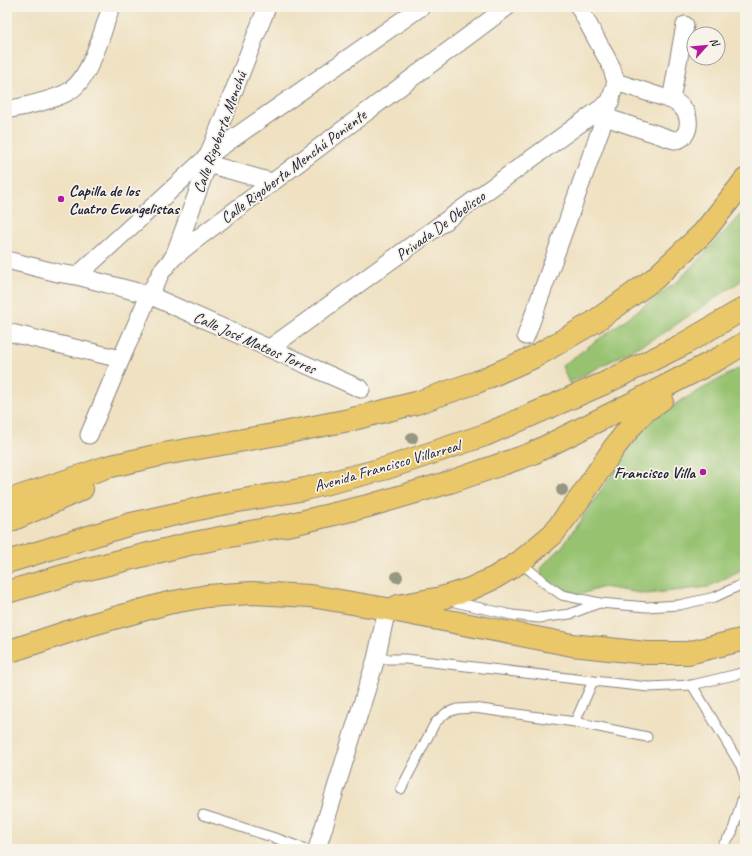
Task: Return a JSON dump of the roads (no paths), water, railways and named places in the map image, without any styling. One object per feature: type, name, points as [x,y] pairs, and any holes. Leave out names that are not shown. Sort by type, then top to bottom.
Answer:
[{"type":"highway","points":[[7,501],[107,467],[164,454],[349,420],[416,403],[477,382],[534,357],[594,322],[654,279],[703,233],[745,180]]},
{"type":"highway","name":"Avenida Francisco Villarreal","points":[[7,562],[131,524],[216,505],[305,489],[387,468],[485,435],[605,383],[682,345],[745,308]]},
{"type":"highway","name":"Avenida Francisco Villarreal","points":[[7,592],[84,570],[189,544],[292,524],[368,506],[450,482],[531,454],[745,344]]},
{"type":"highway","points":[[387,608],[441,598],[470,589],[494,578],[520,562],[553,534],[581,497],[614,448],[644,412],[720,358]]},
{"type":"highway","points":[[7,522],[164,454]]},
{"type":"highway","points":[[7,652],[86,626],[168,603],[207,596],[245,593],[311,596],[387,608],[572,645],[646,653],[688,653],[745,639]]},
{"type":"highway","points":[[7,636],[86,626]]},
{"type":"street","points":[[7,110],[56,97],[72,90],[82,79],[91,62],[111,7]]},
{"type":"street","name":"Calle Rigoberta Menchú","points":[[174,258],[208,160],[267,7]]},
{"type":"street","points":[[7,260],[58,273],[77,276],[208,160],[421,7]]},
{"type":"street","name":"Calle Rigoberta Menchú Poniente","points":[[89,435],[149,295],[162,271],[174,258],[190,244],[272,182],[507,7]]},
{"type":"street","points":[[526,336],[608,109],[616,82],[611,66],[579,7]]},
{"type":"street","points":[[671,100],[685,25]]},
{"type":"street","points":[[608,109],[674,140],[679,140],[683,137],[687,128],[689,121],[687,114],[684,108],[679,104],[616,82]]},
{"type":"street","name":"Privada De Obelisco","points":[[270,348],[608,109]]},
{"type":"street","points":[[208,160],[272,182]]},
{"type":"street","name":"Calle José Mateos Torres","points":[[77,276],[149,295],[361,389]]},
{"type":"street","points":[[7,332],[121,359]]},
{"type":"street","points":[[317,849],[376,659],[387,608]]},
{"type":"lane","points":[[520,562],[546,584],[562,595],[600,603],[647,607],[679,605],[715,597],[745,583]]},
{"type":"lane","points":[[441,598],[512,615],[539,618],[570,614],[600,603]]},
{"type":"lane","points":[[376,659],[406,659],[649,687],[692,685],[745,672]]},
{"type":"lane","points":[[575,722],[593,681]]},
{"type":"lane","points":[[692,685],[741,766],[745,778]]},
{"type":"lane","points":[[401,789],[435,723],[446,713],[457,709],[474,708],[575,722],[647,737]]},
{"type":"lane","points":[[720,849],[732,833],[745,790]]},
{"type":"lane","points":[[203,815],[305,849]]},
{"type":"place","name":"Capilla de los Cuatro Evangelistas","points":[[61,199]]},
{"type":"place","name":"Francisco Villa","points":[[703,472]]}]
